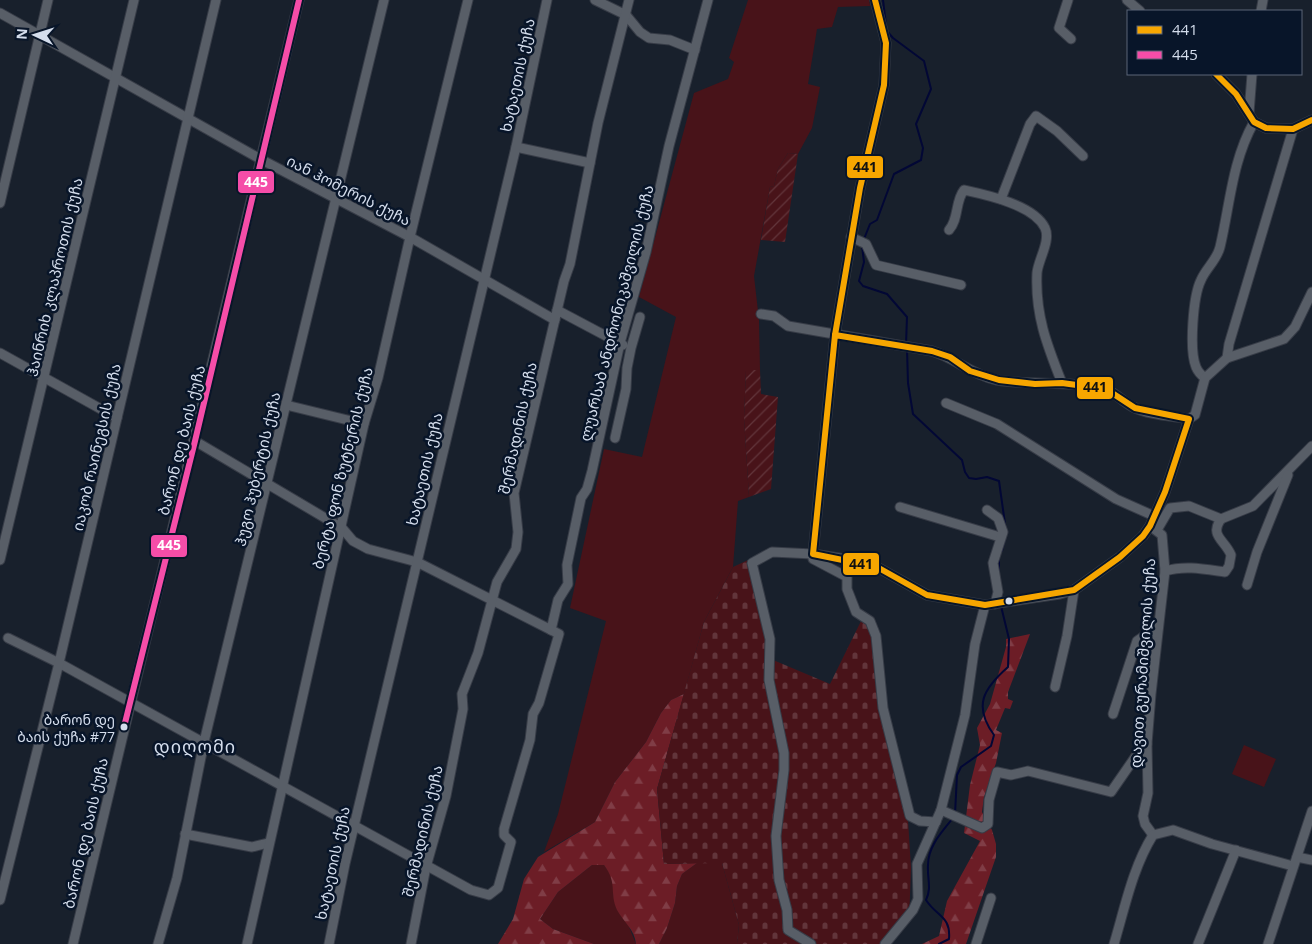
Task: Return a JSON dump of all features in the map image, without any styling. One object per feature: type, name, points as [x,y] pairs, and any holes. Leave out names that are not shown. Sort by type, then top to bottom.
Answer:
[{"type":"street","points":[[0,203],[48,0]]},
{"type":"street","name":"ჰაინრიხ კლაპროთის ქუჩა","points":[[0,560],[134,0]]},
{"type":"street","name":"იაკობ რაინეგსის ქუჩა","points":[[0,900],[59,663],[216,0]]},
{"type":"street","name":"ბარონ დე ბაის ქუჩა","points":[[74,944],[299,0]]},
{"type":"street","name":"ჰუგო ჰუბერტის ქუჩა","points":[[158,944],[177,878],[204,742],[384,0]]},
{"type":"street","name":"ბერტა ფონ ზუტნერის ქუჩა","points":[[247,944],[266,866],[268,843],[342,528],[364,424],[378,378],[410,237],[468,0]]},
{"type":"street","name":"ხატაეთის ქუჩა","points":[[329,944],[354,827],[516,147],[547,0]]},
{"type":"street","points":[[594,0],[626,16],[640,32],[649,38],[670,40],[695,50]]},
{"type":"street","name":"შერმადინის ქუჩა","points":[[411,944],[426,867],[446,796],[463,709],[462,694],[502,571],[516,549],[518,532],[514,493],[557,310],[570,264],[598,123],[629,0]]},
{"type":"street","name":"ლუარსაბ ანდრონიკაშვილის ქუჩა","points":[[426,867],[471,890],[489,895],[498,888],[511,842],[504,835],[504,829],[530,740],[533,714],[539,703],[555,632],[558,600],[568,584],[567,565],[580,498],[587,489],[604,424],[620,343],[646,252],[669,146],[708,0]]},
{"type":"street","points":[[875,0],[886,43],[887,61],[884,85],[835,335],[813,558],[825,567],[847,577],[847,588],[856,612],[870,621],[876,636],[879,652],[883,708],[910,816],[920,820],[936,822]]},
{"type":"street","points":[[1068,0],[1059,28],[1071,39]]},
{"type":"street","points":[[1127,0],[1139,10]]},
{"type":"street","name":"იან ჰომერის ქუჩა","points":[[0,13],[262,160],[410,237],[555,320]]},
{"type":"street","points":[[1217,75],[1236,94],[1254,122],[1266,128],[1294,129],[1312,120]]},
{"type":"street","points":[[1249,113],[1252,75]]},
{"type":"street","points":[[1001,199],[1036,116],[1057,130],[1083,156]]},
{"type":"street","points":[[1205,378],[1200,374],[1193,358],[1193,333],[1198,286],[1219,250],[1236,165],[1244,140],[1254,122]]},
{"type":"street","points":[[1227,358],[1294,129]]},
{"type":"street","points":[[516,147],[590,163]]},
{"type":"street","points":[[948,230],[954,224],[961,194],[964,190],[1001,199],[1033,216],[1044,226],[1047,233],[1037,270],[1038,309],[1046,343],[1062,383]]},
{"type":"street","points":[[853,238],[866,244],[876,265],[961,285]]},
{"type":"street","points":[[1154,528],[1154,516],[1165,492],[1189,419],[1195,415],[1205,378],[1227,358],[1284,339],[1295,326],[1312,292]]},
{"type":"street","points":[[557,310],[631,348]]},
{"type":"street","points":[[761,314],[774,316],[788,326],[906,346],[950,357],[970,371],[984,376],[1034,384],[1062,383],[1106,389],[1134,408],[1189,419]]},
{"type":"street","points":[[615,438],[626,389],[627,368],[631,348],[640,317]]},
{"type":"street","points":[[0,353],[117,418]]},
{"type":"street","points":[[946,403],[997,424],[1116,499],[1154,516]]},
{"type":"street","points":[[286,405],[364,424]]},
{"type":"street","points":[[195,441],[268,482],[293,500],[342,528],[353,541],[368,549],[417,562],[555,632]]},
{"type":"street","points":[[1165,571],[1194,567],[1224,572],[1227,570],[1231,555],[1215,532],[1216,526],[1221,519],[1253,506],[1312,446]]},
{"type":"street","points":[[1247,585],[1257,552],[1290,469]]},
{"type":"street","points":[[811,944],[788,930],[787,910],[779,880],[776,836],[784,770],[784,753],[769,680],[770,639],[752,563],[772,552],[813,554],[877,567],[927,595],[984,605],[995,604],[1074,590],[1120,557],[1154,528],[1170,508],[1181,505],[1221,519]]},
{"type":"street","points":[[900,507],[1000,537]]},
{"type":"street","points":[[987,510],[998,518],[1003,532],[994,563],[998,592],[995,604]]},
{"type":"street","name":"დავით გურამიშვილის ქუჩა","points":[[1153,835],[1145,824],[1143,816],[1148,793],[1147,744],[1157,633],[1165,571],[1164,542],[1162,535],[1154,528]]},
{"type":"street","points":[[1055,687],[1068,636],[1074,590]]},
{"type":"street","points":[[886,944],[914,910],[918,899],[917,864],[922,848],[941,810],[965,715],[975,644],[984,605]]},
{"type":"street","points":[[1114,714],[1137,641],[1147,634],[1157,633]]},
{"type":"street","points":[[8,638],[59,663],[204,742],[426,867]]},
{"type":"street","points":[[941,810],[982,828],[988,824],[989,800],[997,772],[1011,775],[1028,771],[1111,792],[1138,753],[1147,744]]},
{"type":"street","points":[[1268,944],[1312,811]]},
{"type":"street","points":[[1114,944],[1144,849],[1153,835],[1173,830],[1293,866]]},
{"type":"street","points":[[185,834],[252,846],[268,843]]},
{"type":"street","points":[[1198,944],[1236,850]]},
{"type":"street","points":[[1297,857],[1312,860]]},
{"type":"street","points":[[976,944],[992,898]]},
{"type":"green space","points":[[748,0],[869,0],[870,6],[838,7],[832,27],[817,29],[808,84],[820,87],[812,128],[798,154],[788,153],[778,169],[774,186],[770,187],[754,276],[759,320],[760,370],[746,371],[744,418],[749,497],[738,501],[733,567],[704,622],[684,694],[671,700],[661,713],[646,742],[615,782],[595,822],[544,852],[558,814],[606,621],[570,608],[604,449],[642,457],[676,317],[639,297],[694,93],[728,79],[734,62],[729,58]]},
{"type":"green space","points":[[788,153],[798,154],[785,242],[761,240],[770,187],[774,186],[778,169]]},
{"type":"green space","points":[[746,370],[760,370],[761,394],[778,397],[771,489],[749,497],[744,418]]},
{"type":"green space","points":[[748,560],[766,633],[766,657],[830,684],[863,617],[876,644],[880,701],[908,820],[911,868],[909,922],[889,944],[737,944],[739,925],[722,863],[664,864],[657,789],[704,622],[733,567]]},
{"type":"green space","points":[[1030,634],[1008,692],[1008,699],[1013,701],[1010,709],[1005,708],[996,730],[1002,733],[996,763],[984,797],[982,812],[992,830],[996,844],[996,857],[966,944],[922,944],[939,936],[947,901],[980,841],[964,833],[970,785],[980,745],[977,728],[990,704],[1006,647],[1006,639]]},
{"type":"green space","points":[[684,694],[657,789],[664,864],[697,863],[682,874],[677,886],[675,903],[667,928],[659,944],[636,944],[631,930],[617,910],[611,877],[604,865],[592,865],[558,892],[540,919],[553,929],[594,944],[498,944],[513,919],[524,879],[538,857],[595,822],[615,782],[646,742],[661,713],[671,700]]},
{"type":"green space","points":[[1244,745],[1276,759],[1264,787],[1232,774]]},
{"type":"green space","points":[[697,863],[722,863],[739,925],[737,944],[659,944],[667,928],[675,903],[677,886],[682,874]]},
{"type":"green space","points":[[592,865],[604,865],[613,877],[613,894],[618,911],[627,922],[636,944],[594,944],[553,929],[540,919],[558,892]]},
{"type":"waterway","points":[[883,0],[886,25]]},
{"type":"waterway","points":[[864,239],[870,224],[877,220],[894,174],[921,160],[923,148],[916,124],[931,89],[924,61],[893,38],[886,30]]},
{"type":"waterway","points":[[862,246],[864,262],[859,281],[863,286],[887,294],[907,317],[906,344]]},
{"type":"waterway","points":[[907,349],[908,383],[913,414],[962,460],[965,472],[969,478],[987,477],[999,481],[1006,531]]},
{"type":"waterway","points":[[1002,551],[1005,539]]},
{"type":"waterway","points":[[999,557],[999,573]]},
{"type":"waterway","points":[[955,814],[957,775],[961,767],[991,746],[994,735],[984,715],[983,707],[987,691],[992,683],[1008,667],[1009,639],[1001,606]]},
{"type":"waterway","points":[[939,944],[949,939],[949,931],[946,921],[926,900],[929,887],[929,858],[933,845],[953,818]]},
{"type":"transit line","name":"445","points":[[124,727],[195,441],[299,0]]},
{"type":"transit line","name":"441","points":[[835,335],[860,188],[884,85],[886,43],[875,0]]},
{"type":"transit line","name":"441","points":[[1217,75],[1236,94],[1254,122],[1266,128],[1293,129],[1312,120]]},
{"type":"transit line","name":"441","points":[[835,335],[932,351],[950,357],[970,371],[999,380],[1035,384],[1062,383],[1106,389],[1135,408],[1189,419],[1165,492],[1150,526],[1143,536],[1120,557],[1074,590],[985,605],[927,595],[877,567],[813,554],[835,335]]},
{"type":"place","name":"ბარონ დე ბაის ქუჩა #77","points":[[124,727]]},
{"type":"district","name":"დიღომი","points":[[195,746]]}]
